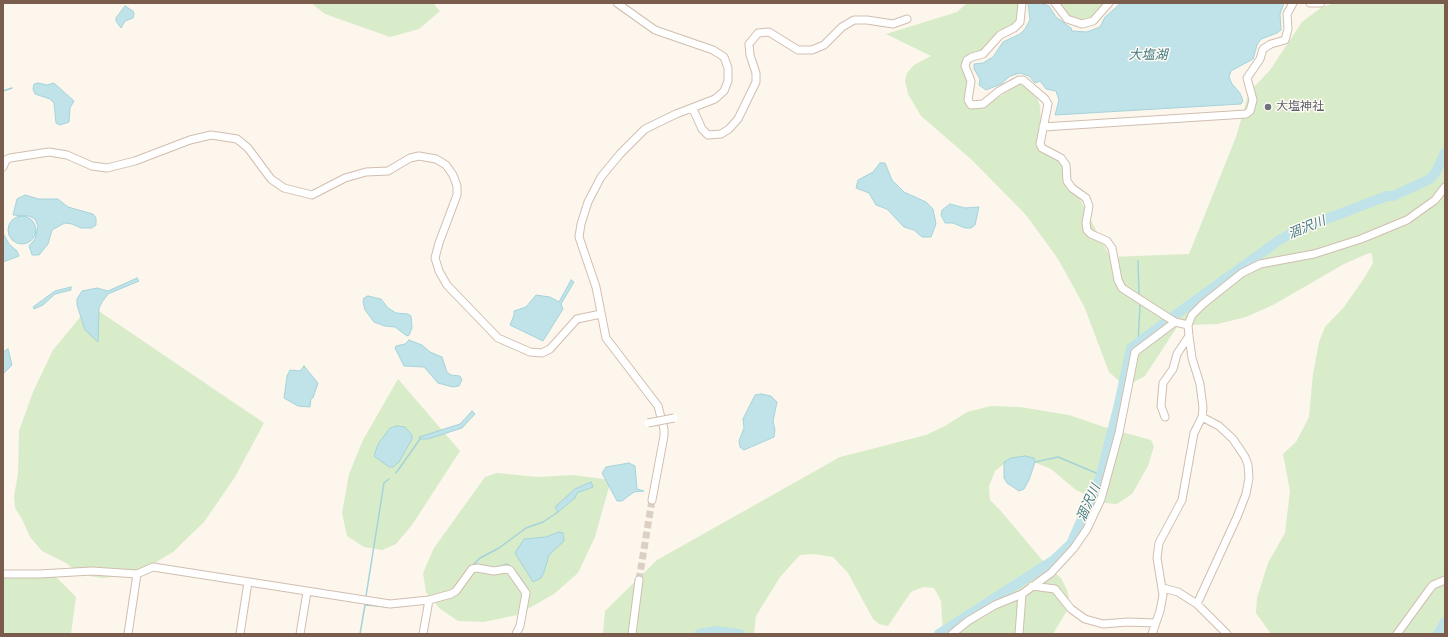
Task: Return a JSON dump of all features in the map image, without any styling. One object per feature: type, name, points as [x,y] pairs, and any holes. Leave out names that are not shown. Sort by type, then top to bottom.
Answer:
[{"type":"street","points":[[617,3],[655,30],[704,46],[724,57],[728,68],[728,81],[724,91],[715,99],[676,114],[645,129],[620,154],[601,177],[588,202],[580,224],[579,238],[596,287],[606,338],[658,406],[664,429],[664,436],[652,500]]},
{"type":"street","points":[[1022,3],[1020,22],[1014,28],[1000,35],[983,54],[967,60],[965,66],[971,81],[968,100],[971,105],[983,104],[998,92],[1019,80],[1028,82],[1048,104],[1040,144],[1042,148],[1061,158],[1066,165],[1067,181],[1072,188],[1086,198],[1089,206],[1086,224],[1087,230],[1091,234],[1107,241],[1112,248],[1118,280],[1122,288],[1175,322],[1188,325]]},
{"type":"street","points":[[1055,3],[1061,8],[1067,19],[1082,24],[1093,21],[1109,3]]},
{"type":"street","points":[[1043,127],[1246,114],[1250,111],[1254,100],[1247,78],[1260,59],[1263,49],[1271,44],[1285,40],[1288,34],[1287,14],[1292,3]]},
{"type":"street","points":[[1310,3],[1321,3]]},
{"type":"street","points":[[693,108],[702,129],[708,135],[721,134],[729,129],[738,118],[756,82],[756,73],[750,55],[750,44],[758,33],[769,32],[798,50],[812,50],[824,45],[842,27],[854,20],[867,20],[894,24],[907,19]]},
{"type":"street","points":[[3,167],[6,160],[10,158],[49,152],[67,155],[92,166],[107,168],[135,161],[190,140],[211,135],[237,139],[248,148],[271,179],[284,188],[312,195],[345,178],[366,172],[388,171],[410,158],[419,156],[436,159],[446,165],[453,175],[458,195],[435,258],[447,285],[498,338],[530,352],[542,353],[550,349],[577,319],[601,314]]},
{"type":"street","points":[[1152,634],[1160,611],[1163,588],[1157,558],[1159,543],[1182,500],[1194,433],[1202,417],[1204,408],[1200,384],[1192,358],[1189,336],[1188,325],[1192,315],[1203,304],[1242,273],[1260,264],[1327,250],[1361,239],[1408,220],[1435,200],[1445,187]]},
{"type":"street","points":[[952,634],[968,621],[995,605],[1022,594],[1051,573],[1067,557],[1087,529],[1101,499],[1119,433],[1134,352],[1175,322]]},
{"type":"street","points":[[1165,416],[1161,406],[1163,383],[1173,369],[1177,354],[1189,336]]},
{"type":"street","points":[[1197,604],[1237,517],[1246,494],[1249,478],[1248,465],[1245,457],[1233,439],[1219,426],[1202,417]]},
{"type":"street","points":[[648,423],[674,418]]},
{"type":"street","points":[[3,574],[39,574],[92,571],[137,574],[153,568],[390,604],[429,600],[452,594],[456,591],[472,569],[478,568],[494,571],[506,569],[510,570],[526,593],[520,626],[516,634]]},
{"type":"street","points":[[128,634],[137,574]]},
{"type":"street","points":[[632,634],[639,580]]},
{"type":"street","points":[[1397,634],[1433,585],[1445,580]]},
{"type":"street","points":[[240,634],[248,582]]},
{"type":"street","points":[[1032,586],[1055,589],[1071,609],[1085,619],[1104,624],[1128,622],[1156,623]]},
{"type":"street","points":[[1163,588],[1178,592],[1197,604],[1227,634]]},
{"type":"street","points":[[300,634],[306,592]]},
{"type":"street","points":[[1019,634],[1022,594]]},
{"type":"street","points":[[423,634],[429,600]]},
{"type":"green space","points":[[311,3],[433,3],[440,11],[419,29],[390,37],[325,14]]},
{"type":"green space","points":[[967,3],[1020,3],[1019,17],[1013,25],[991,39],[981,52],[966,58],[969,107],[981,108],[1022,83],[1036,95],[1040,106],[1041,125],[1036,142],[1040,149],[1059,159],[1110,257],[1189,254],[1236,137],[1247,99],[1253,88],[1270,70],[1302,22],[1322,7],[1335,3],[1445,3],[1445,634],[1271,634],[1256,613],[1257,598],[1268,563],[1285,533],[1290,491],[1283,454],[1296,442],[1309,417],[1313,374],[1319,342],[1325,327],[1344,307],[1365,277],[1373,263],[1372,254],[1369,253],[1344,264],[1273,305],[1246,317],[1218,324],[1187,325],[1177,327],[1145,376],[1132,383],[1119,381],[1109,372],[1084,306],[1058,259],[1026,215],[972,160],[921,116],[908,94],[905,81],[907,73],[914,65],[931,56],[886,34],[957,12]]},
{"type":"green space","points":[[1058,3],[1105,3],[1092,19],[1080,22],[1068,16]]},
{"type":"green space","points":[[90,305],[264,423],[235,477],[204,522],[173,552],[137,574],[103,578],[81,575],[66,563],[42,551],[30,537],[15,508],[14,496],[18,474],[19,431],[33,392],[53,350]]},
{"type":"green space","points":[[398,379],[460,451],[412,525],[396,544],[382,550],[364,547],[347,536],[342,513],[349,474],[363,440]]},
{"type":"green space","points":[[991,406],[1020,407],[1069,415],[1104,427],[1151,440],[1154,446],[1148,466],[1132,494],[1117,504],[1105,503],[1076,490],[1051,469],[1024,458],[1009,460],[995,471],[989,486],[990,500],[1048,567],[1061,578],[1067,590],[1069,598],[1068,609],[1053,634],[943,634],[941,601],[934,588],[923,587],[911,592],[888,626],[879,624],[873,619],[848,573],[833,557],[814,554],[800,555],[780,577],[756,616],[754,634],[603,634],[605,611],[657,560],[840,457],[926,435],[945,426],[967,412]]},
{"type":"green space","points":[[497,473],[538,477],[573,475],[611,480],[595,537],[578,573],[554,594],[517,615],[484,622],[458,621],[439,608],[426,592],[423,573],[434,548],[485,477]]},
{"type":"green space","points":[[3,576],[55,576],[76,597],[71,634],[3,634]]},
{"type":"water","name":"大塩湖","points":[[1028,3],[1040,3],[1049,6],[1056,17],[1071,28],[1072,31],[1087,32],[1100,27],[1105,17],[1121,3],[1284,3],[1280,14],[1281,30],[1261,39],[1257,45],[1253,59],[1231,71],[1229,77],[1232,84],[1240,93],[1243,101],[1241,104],[1055,115],[1059,100],[1056,91],[1046,89],[1040,81],[1035,83],[1029,76],[1020,73],[1010,76],[1001,84],[986,90],[979,85],[980,79],[974,69],[974,64],[983,63],[993,57],[1003,42],[1020,34],[1025,29],[1030,20]]},
{"type":"water","points":[[125,6],[133,11],[134,14],[133,18],[125,21],[121,28],[116,21],[116,18]]},
{"type":"water","points":[[38,83],[47,85],[54,83],[74,101],[70,108],[69,122],[60,125],[56,123],[54,103],[50,99],[35,94],[33,89],[34,84]]},
{"type":"water","points":[[880,163],[885,163],[892,180],[904,192],[926,202],[933,209],[936,224],[931,237],[922,237],[914,230],[904,227],[887,209],[876,205],[869,193],[856,188],[858,180],[873,172]]},
{"type":"water","points":[[25,195],[39,199],[58,199],[68,207],[93,214],[96,218],[96,225],[92,228],[81,228],[65,223],[52,230],[48,244],[39,255],[32,255],[29,246],[35,239],[38,226],[35,219],[29,216],[13,215],[17,199]]},
{"type":"water","points":[[950,204],[965,208],[979,207],[975,225],[971,228],[965,228],[953,223],[945,223],[941,215],[942,210]]},
{"type":"water","points":[[22,216],[32,220],[36,230],[32,240],[22,244],[12,240],[8,230],[12,220]]},
{"type":"water","points":[[3,233],[9,244],[17,251],[19,256],[3,262]]},
{"type":"water","points":[[137,278],[139,281],[108,294],[102,302],[99,308],[98,342],[85,330],[77,305],[77,299],[82,291],[97,288],[108,291]]},
{"type":"water","points":[[571,280],[574,282],[561,304],[563,309],[543,341],[510,325],[514,311],[526,307],[536,295],[550,297],[559,302]]},
{"type":"water","points":[[71,287],[71,290],[55,294],[43,305],[34,309],[33,307],[55,291]]},
{"type":"water","points":[[368,296],[381,299],[388,308],[396,313],[408,314],[411,316],[412,328],[409,335],[407,336],[395,327],[385,326],[374,322],[365,310],[363,302],[364,298]]},
{"type":"water","points":[[409,340],[422,345],[430,352],[442,357],[447,372],[451,375],[460,376],[462,380],[459,386],[453,387],[438,383],[424,367],[404,366],[395,348],[396,346],[405,344]]},
{"type":"water","points":[[8,349],[12,365],[3,374],[3,352]]},
{"type":"water","points":[[304,366],[318,383],[313,398],[311,398],[310,407],[298,406],[284,398],[287,376],[290,370],[300,371]]},
{"type":"water","points":[[761,394],[771,396],[777,402],[773,421],[775,430],[774,437],[744,450],[740,447],[739,441],[744,428],[743,419],[755,395]]},
{"type":"water","points":[[472,411],[475,414],[462,428],[428,439],[420,439],[419,437],[460,424]]},
{"type":"water","points":[[397,426],[405,427],[412,435],[412,439],[399,462],[393,467],[389,467],[374,456],[378,444],[390,428]]},
{"type":"water","points":[[1025,456],[1034,458],[1035,462],[1029,480],[1024,489],[1019,491],[1007,483],[1004,478],[1004,462],[1011,458]]},
{"type":"water","points":[[629,463],[635,466],[637,489],[644,491],[634,492],[622,501],[617,501],[602,473],[606,467]]},
{"type":"water","points":[[591,482],[593,487],[577,493],[575,498],[558,512],[555,507],[575,489]]},
{"type":"water","points":[[559,532],[563,533],[564,541],[549,555],[541,578],[533,582],[515,553],[524,539],[546,537]]},
{"type":"waterway","points":[[3,91],[12,88]]},
{"type":"waterway","name":"涸沢川","points":[[1171,318],[1278,241],[1295,231],[1387,196],[1393,196],[1430,179],[1436,172],[1445,153]]},
{"type":"waterway","points":[[1138,261],[1139,294]]},
{"type":"waterway","points":[[1138,343],[1140,305]]},
{"type":"waterway","name":"涸沢川","points":[[939,634],[1054,560],[1071,544],[1101,475],[1131,348],[1166,322]]},
{"type":"waterway","points":[[396,473],[420,439]]},
{"type":"waterway","points":[[1035,462],[1058,457],[1101,475]]},
{"type":"waterway","points":[[366,596],[384,483],[389,479]]},
{"type":"waterway","points":[[470,568],[480,558],[499,548],[526,528],[543,522],[558,512]]},
{"type":"waterway","points":[[476,564],[495,568],[507,564],[513,568]]},
{"type":"waterway","points":[[515,571],[528,589]]},
{"type":"waterway","points":[[394,607],[423,603]]},
{"type":"waterway","points":[[365,605],[390,607]]},
{"type":"waterway","points":[[360,634],[365,605]]},
{"type":"waterway","points":[[1438,634],[1445,622]]},
{"type":"waterway","name":"涸沢川","points":[[699,634],[715,631],[740,634]]},
{"type":"tunnel","points":[[639,580],[652,500]]},
{"type":"place","name":"大塩神社","points":[[1268,107]]}]
